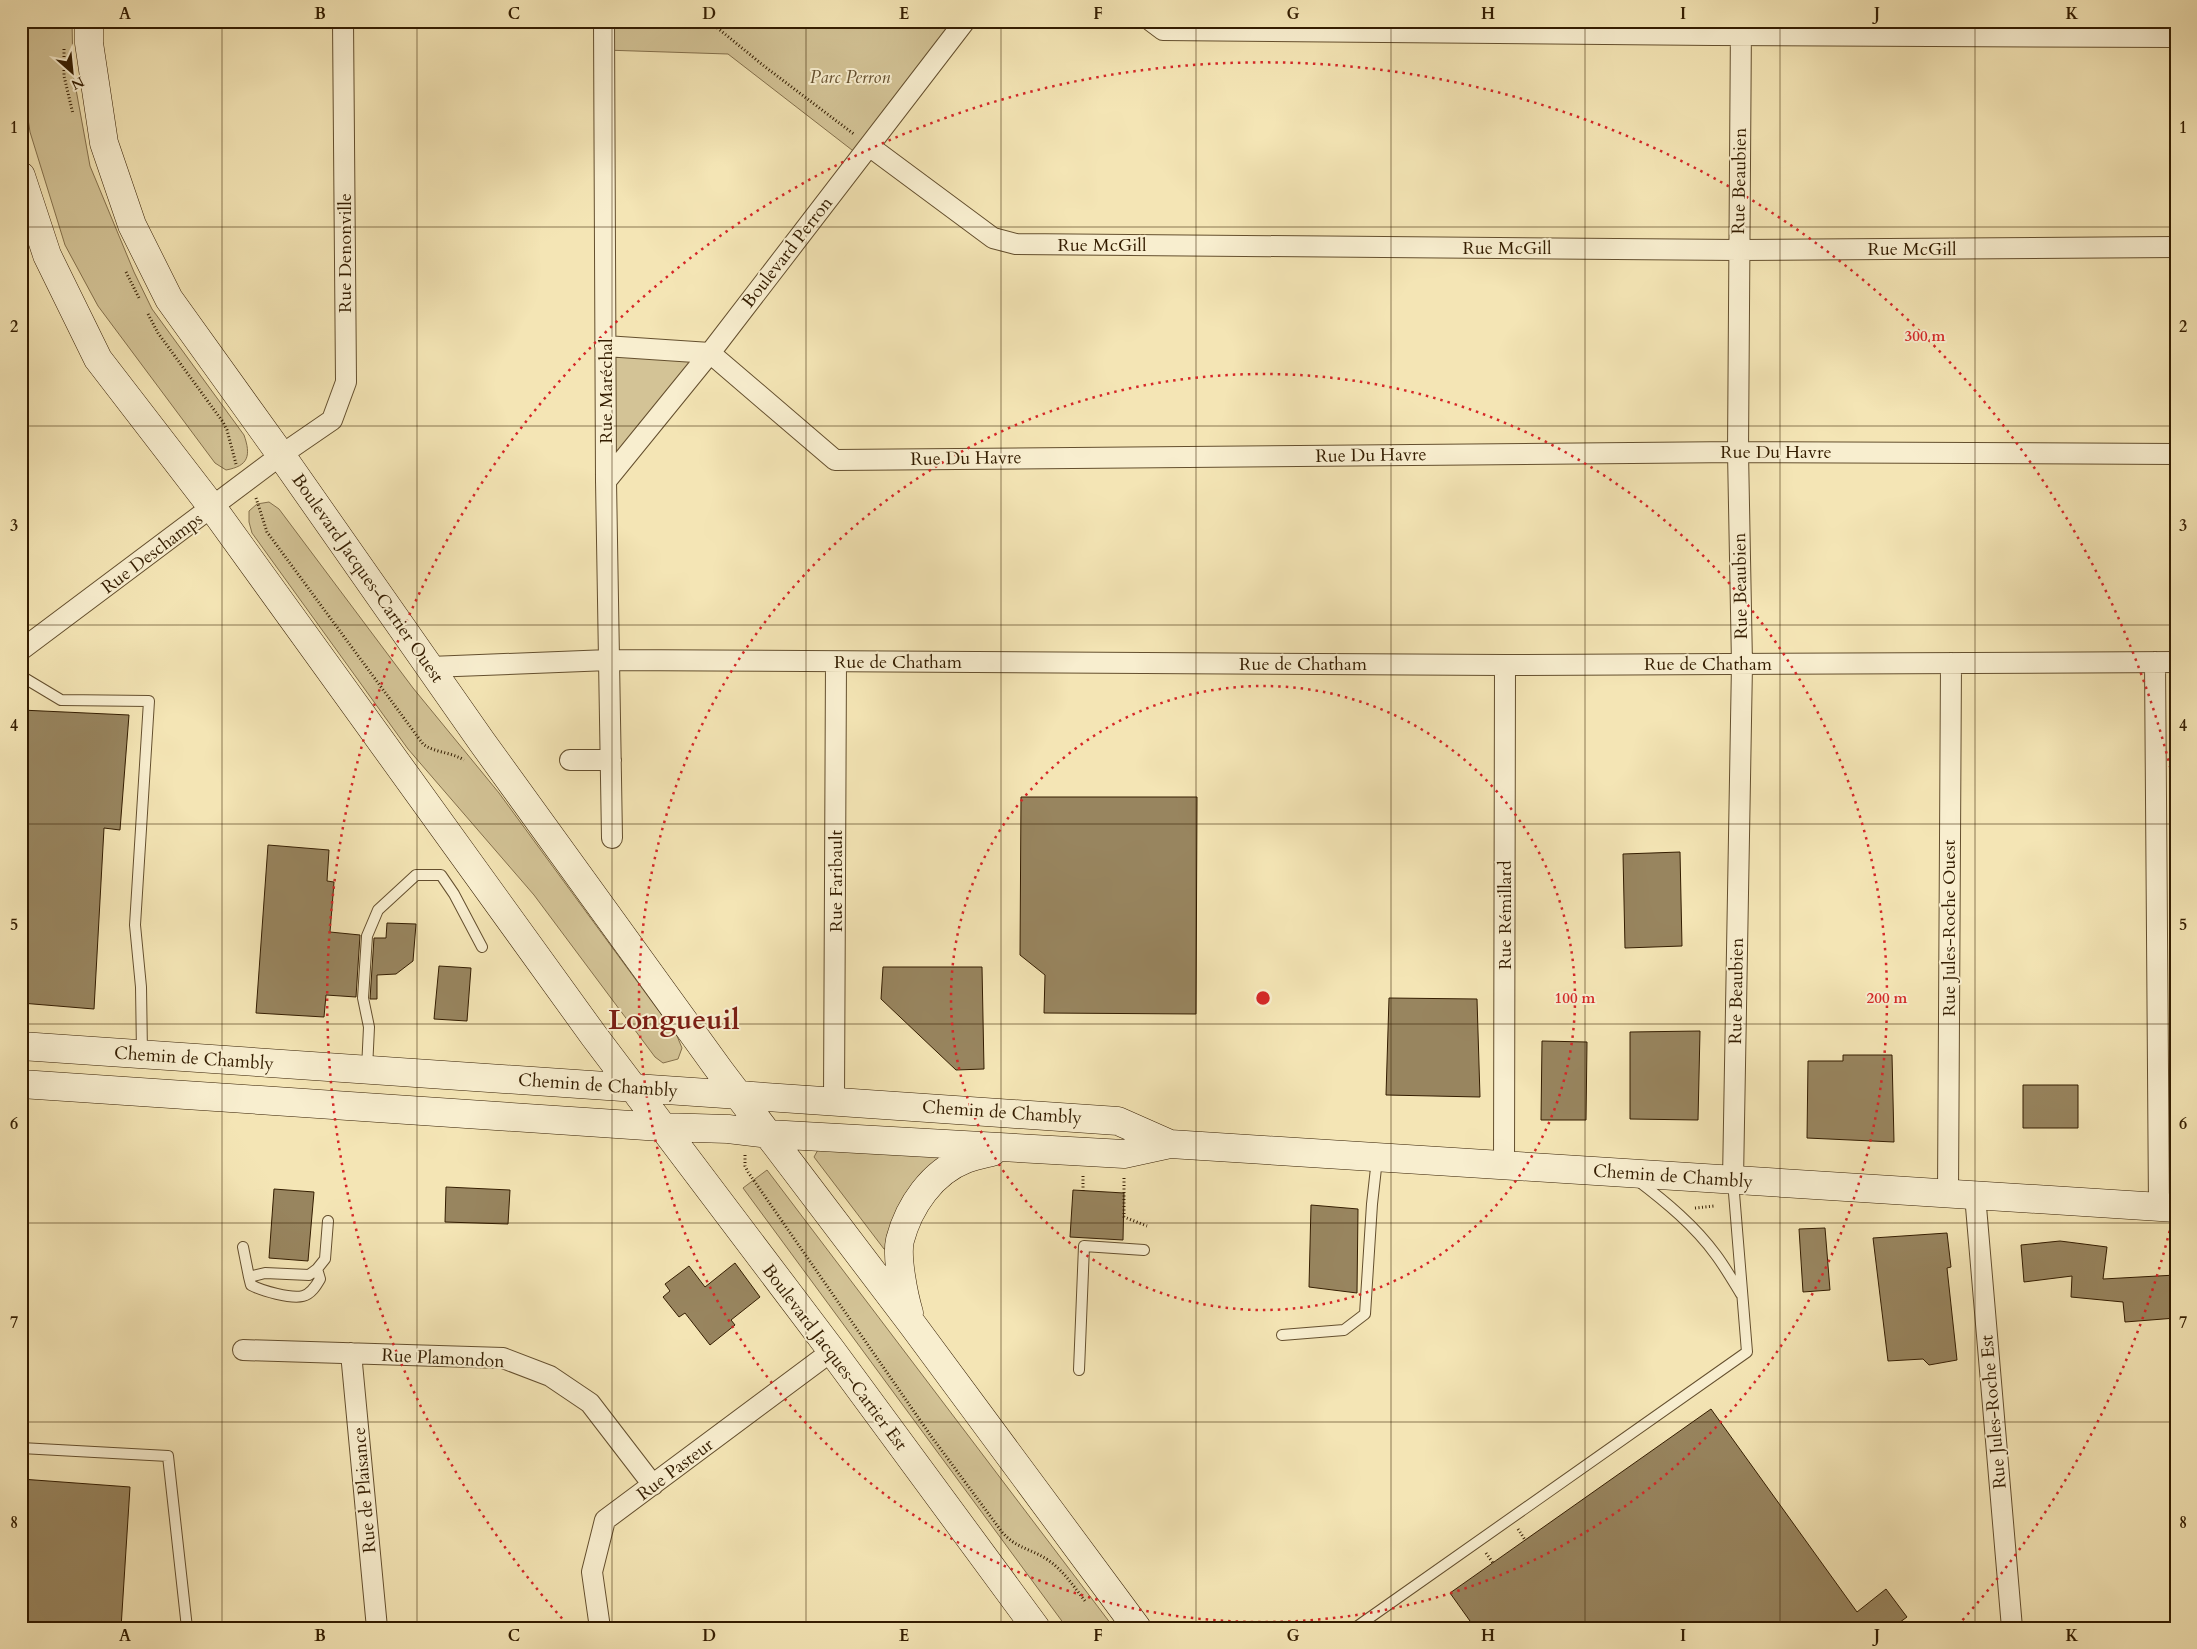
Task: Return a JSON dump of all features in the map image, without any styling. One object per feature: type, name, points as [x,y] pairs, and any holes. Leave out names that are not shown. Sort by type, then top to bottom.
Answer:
[{"type":"main road","name":"Boulevard Jacques-Cartier Ouest","points":[[89,21],[89,43],[104,143],[132,225],[169,299],[579,877],[737,1094]]},
{"type":"main road","points":[[21,176],[47,255],[98,359],[212,507],[632,1087]]},
{"type":"main road","points":[[576,1083],[591,1067],[594,1036]]},
{"type":"main road","name":"Chemin de Chambly","points":[[21,1046],[834,1100],[1118,1121],[1170,1144]]},
{"type":"main road","name":"Chemin de Chambly","points":[[21,1084],[728,1129],[768,1134],[1124,1154],[1170,1144],[2168,1208]]},
{"type":"main road","name":"Boulevard Jacques-Cartier Est","points":[[632,1087],[832,1351],[1036,1628]]},
{"type":"main road","points":[[737,1094],[912,1324],[1137,1628]]},
{"type":"main road","points":[[912,1324],[902,1291],[900,1242],[914,1206],[935,1178],[964,1160],[1012,1148]]},
{"type":"street","name":"Rue Denonville","points":[[281,455],[332,420],[346,382],[343,21]]},
{"type":"street","name":"Rue Maréchal","points":[[604,21],[606,481],[612,838]]},
{"type":"street","name":"Boulevard Perron","points":[[606,481],[710,354],[965,21]]},
{"type":"street","points":[[1151,21],[1163,30],[1741,28],[2176,36]]},
{"type":"street","name":"Rue Beaubien","points":[[1733,1180],[1742,664],[1738,452],[1741,28]]},
{"type":"street","name":"Rue McGill","points":[[869,146],[993,238],[1016,244],[1738,250],[2176,247]]},
{"type":"street","points":[[605,346],[710,354]]},
{"type":"street","name":"Rue Du Havre","points":[[710,354],[835,460],[1738,452],[2176,454]]},
{"type":"street","name":"Rue Deschamps","points":[[21,650],[281,455]]},
{"type":"street","name":"Rue de Chatham","points":[[430,667],[609,660],[1505,665],[2176,662]]},
{"type":"street","name":"Rue Faribault","points":[[834,1100],[836,662]]},
{"type":"street","points":[[2155,662],[2168,1208]]},
{"type":"street","name":"Rue Jules-Roche Ouest","points":[[1948,1194],[1951,663]]},
{"type":"street","name":"Rue Rémillard","points":[[1504,1165],[1505,665]]},
{"type":"street","points":[[570,760],[611,760]]},
{"type":"street","name":"Rue Jules-Roche Est","points":[[1975,1196],[2012,1628]]},
{"type":"street","name":"Rue Plamondon","points":[[243,1350],[503,1358],[550,1376],[590,1403],[653,1486]]},
{"type":"street","name":"Rue Pasteur","points":[[600,1628],[592,1572],[605,1520],[832,1351]]},
{"type":"street","name":"Rue de Plaisance","points":[[351,1353],[377,1628]]},
{"type":"lane","points":[[21,676],[61,700],[149,701],[134,925],[142,987],[142,1054]]},
{"type":"lane","points":[[367,1069],[368,1027],[363,998],[367,936],[378,910],[416,875],[441,875],[454,894],[482,947]]},
{"type":"lane","points":[[1282,1335],[1344,1330],[1365,1314],[1377,1157]]},
{"type":"lane","points":[[1629,1174],[1662,1199],[1692,1227],[1716,1254],[1742,1297]]},
{"type":"lane","points":[[1355,1628],[1747,1352],[1733,1180]]},
{"type":"lane","points":[[249,1277],[265,1273],[309,1275],[325,1259],[328,1220]]},
{"type":"lane","points":[[1079,1370],[1084,1246],[1144,1250]]},
{"type":"lane","points":[[243,1247],[251,1285],[264,1292],[303,1296],[314,1289],[320,1279],[317,1269]]},
{"type":"lane","points":[[21,1448],[168,1456],[187,1628]]},
{"type":"path","points":[[709,21],[764,66],[869,146]]},
{"type":"path","points":[[1124,1154],[1124,1217],[1147,1226]]},
{"type":"path","name":"Boulevard Jacques-Cartier Est","points":[[748,1172],[932,1436],[1009,1541],[1048,1560],[1062,1572],[1089,1607]]},
{"type":"path","points":[[1692,1208],[1714,1206]]},
{"type":"green space","points":[[21,21],[72,21],[73,73],[90,166],[134,272],[152,309],[244,435],[247,454],[240,466],[226,470],[215,463],[98,306],[65,245],[30,132],[21,72]]},
{"type":"green space","name":"Parc Perron","points":[[604,21],[965,21],[861,157],[728,54],[604,50]]},
{"type":"green space","points":[[605,346],[710,353],[606,481]]},
{"type":"green space","points":[[269,502],[279,509],[413,688],[499,793],[677,1036],[682,1048],[678,1059],[663,1063],[655,1057],[534,895],[408,749],[252,533],[249,511],[257,504]]},
{"type":"green space","points":[[819,1148],[952,1154],[891,1249],[884,1249],[814,1157]]},
{"type":"green space","points":[[767,1170],[1114,1628],[1067,1628],[743,1188]]},
{"type":"building","points":[[21,710],[129,715],[120,830],[104,828],[94,1009],[21,1003]]},
{"type":"building","points":[[1021,797],[1197,797],[1196,1014],[1044,1013],[1045,975],[1020,955]]},
{"type":"building","points":[[268,845],[329,850],[327,881],[334,882],[330,932],[360,935],[356,997],[326,995],[324,1017],[256,1013]]},
{"type":"building","points":[[1680,852],[1682,946],[1625,948],[1623,854]]},
{"type":"building","points":[[387,923],[416,924],[413,961],[396,974],[377,975],[377,999],[370,999],[374,938],[386,938]]},
{"type":"building","points":[[439,966],[471,968],[467,1021],[434,1019]]},
{"type":"building","points":[[883,967],[982,967],[984,1069],[956,1070],[881,999]]},
{"type":"building","points":[[1389,998],[1477,999],[1480,1097],[1386,1095]]},
{"type":"building","points":[[1700,1031],[1698,1120],[1630,1119],[1630,1032]]},
{"type":"building","points":[[1542,1041],[1587,1042],[1586,1120],[1541,1120]]},
{"type":"building","points":[[1843,1055],[1892,1055],[1894,1142],[1807,1138],[1808,1061],[1843,1061]]},
{"type":"building","points":[[2023,1085],[2078,1085],[2078,1128],[2023,1128]]},
{"type":"building","points":[[446,1187],[510,1190],[508,1224],[445,1222]]},
{"type":"building","points":[[274,1189],[314,1192],[308,1261],[269,1258]]},
{"type":"building","points":[[1073,1190],[1124,1193],[1123,1240],[1070,1237]]},
{"type":"building","points":[[1311,1205],[1358,1209],[1357,1293],[1309,1287]]},
{"type":"building","points":[[1825,1228],[1830,1290],[1803,1292],[1799,1229]]},
{"type":"building","points":[[1947,1233],[1951,1267],[1947,1268],[1957,1360],[1929,1365],[1923,1359],[1888,1361],[1873,1238]]},
{"type":"building","points":[[2060,1241],[2107,1247],[2103,1279],[2176,1275],[2176,1318],[2125,1322],[2123,1302],[2071,1297],[2072,1276],[2024,1282],[2021,1245]]},
{"type":"building","points":[[735,1263],[760,1297],[731,1320],[735,1325],[710,1345],[685,1313],[679,1317],[663,1297],[670,1291],[665,1284],[689,1266],[705,1287]]},
{"type":"building","points":[[1711,1409],[1857,1612],[1886,1589],[1907,1617],[1892,1628],[1475,1628],[1450,1593]]},
{"type":"building","points":[[21,1479],[130,1487],[121,1628],[21,1628]]},
{"type":"district","name":"Longueuil","points":[[674,1019]]}]
